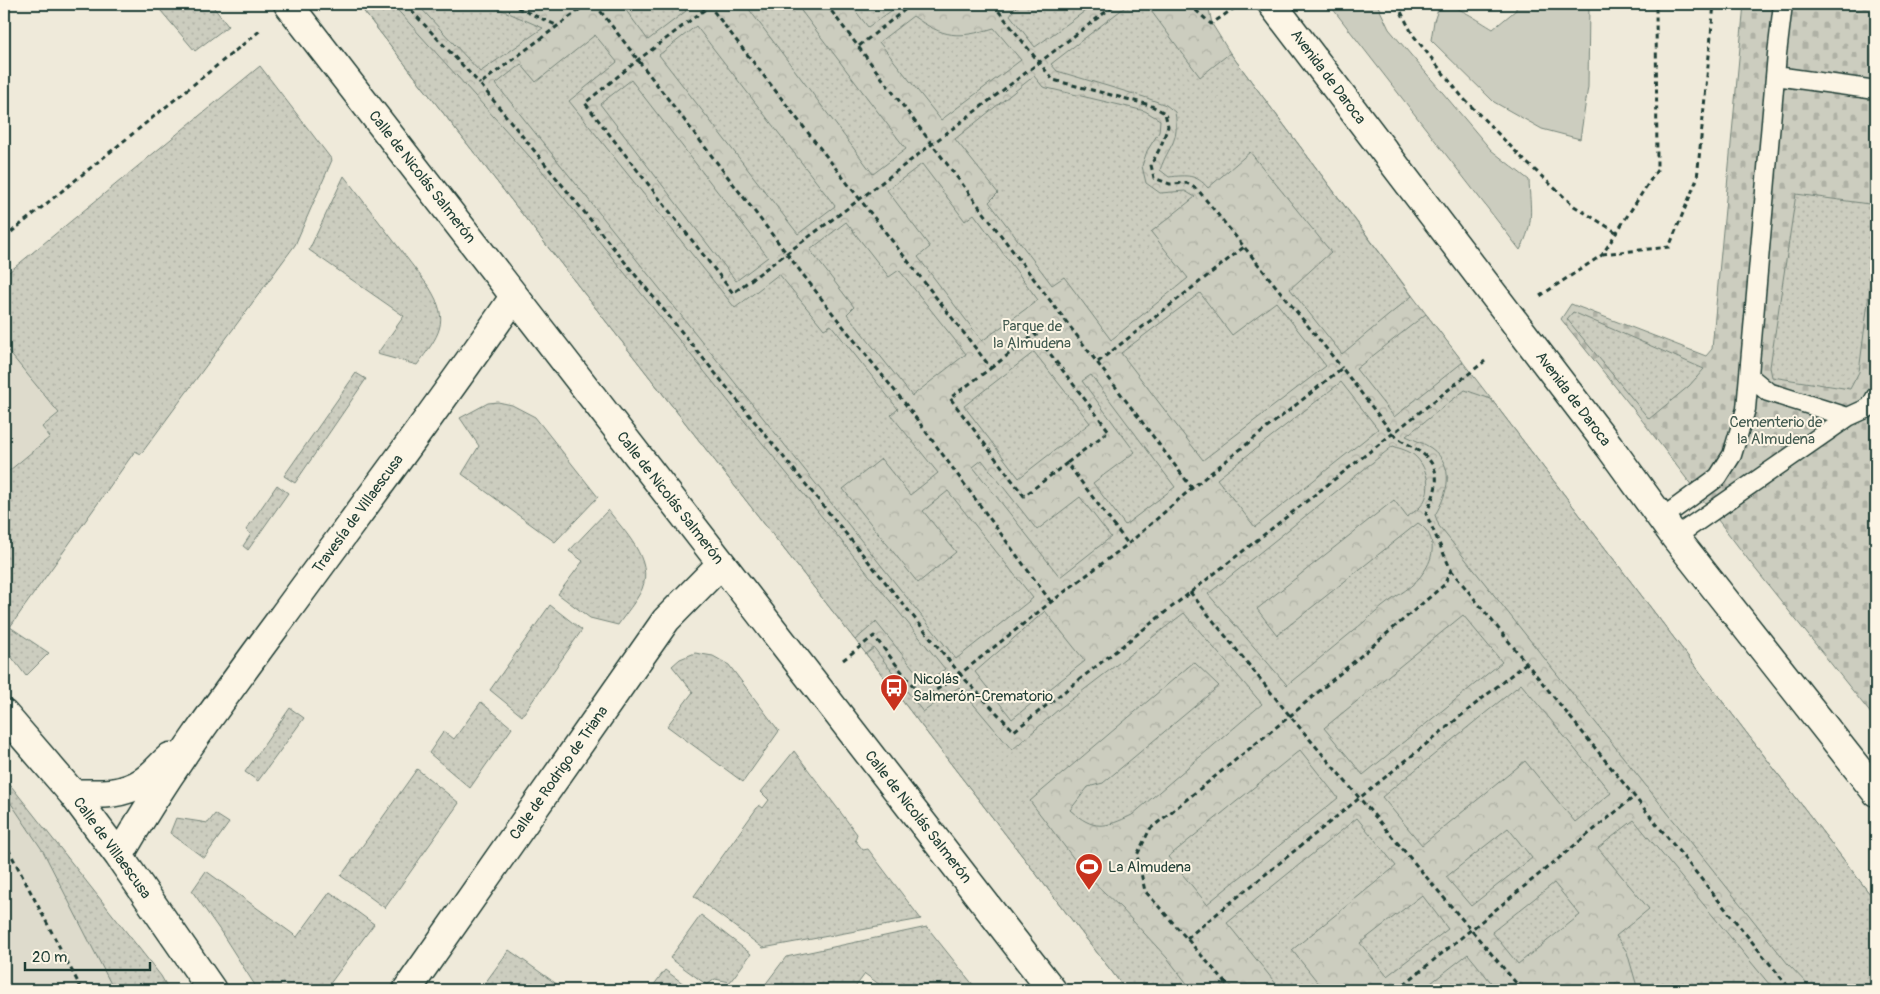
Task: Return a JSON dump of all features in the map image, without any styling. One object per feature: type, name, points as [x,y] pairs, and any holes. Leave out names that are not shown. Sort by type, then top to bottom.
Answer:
[{"type":"street","name":"Avenida de Daroca","points":[[1272,4],[1669,527],[1876,792]]},
{"type":"street","name":"Calle de Nicolás Salmerón","points":[[289,5],[1052,990]]},
{"type":"street","name":"Travesía de Villaescusa","points":[[119,856],[146,810],[200,729],[461,374],[514,297]]},
{"type":"street","name":"Calle de Rodrigo de Triana","points":[[407,990],[666,620],[721,564]]},
{"type":"street","name":"Calle de Villaescusa","points":[[4,714],[72,793],[119,856],[212,990]]},
{"type":"street","name":"Travesía de Villaescusa","points":[[72,793],[107,794],[127,790],[144,781],[200,729]]},
{"type":"lane","points":[[1669,527],[1718,477],[1732,456],[1746,409],[1783,4]]},
{"type":"lane","points":[[1776,76],[1876,90]]},
{"type":"lane","points":[[1749,376],[1768,392],[1848,417]]},
{"type":"lane","points":[[1669,527],[1848,417],[1870,407],[1876,396]]},
{"type":"path","points":[[405,4],[480,84],[960,674],[1014,731],[1485,361]]},
{"type":"path","points":[[509,4],[558,26]]},
{"type":"path","points":[[480,84],[587,4]]},
{"type":"path","points":[[595,4],[787,254],[907,406],[1051,602]]},
{"type":"path","points":[[991,368],[860,199],[710,4],[585,103],[733,294],[860,199],[1116,4]]},
{"type":"path","points":[[826,4],[1192,488]]},
{"type":"path","points":[[859,46],[912,4]]},
{"type":"path","points":[[992,4],[1053,80],[1150,105],[1165,113],[1168,126],[1161,146],[1151,165],[1154,178],[1170,184],[1187,183],[1198,190],[1392,433],[1432,462],[1437,478],[1436,492],[1426,514],[1451,570],[1791,990]]},
{"type":"path","points":[[1189,4],[1212,24],[1236,7]]},
{"type":"path","points":[[1397,4],[1413,35],[1463,98],[1526,162],[1574,206],[1616,232]]},
{"type":"path","points":[[1533,300],[1602,254],[1657,170],[1656,4]]},
{"type":"path","points":[[1602,254],[1669,247],[1697,179],[1714,4]]},
{"type":"path","points":[[4,238],[289,5]]},
{"type":"path","points":[[1098,362],[1244,247]]},
{"type":"path","points":[[1035,334],[1109,431],[1067,463],[1024,496],[950,398],[1035,334]]},
{"type":"path","points":[[853,651],[874,636],[923,699],[960,674],[1128,544],[1192,488],[1342,368]]},
{"type":"path","points":[[1067,463],[1128,544]]},
{"type":"path","points":[[1232,990],[1145,891],[1138,855],[1150,830],[1290,716],[1444,585],[1451,570]]},
{"type":"path","points":[[1190,592],[1290,716],[1522,990]]},
{"type":"path","points":[[1187,938],[1526,663]]},
{"type":"path","points":[[1397,990],[1634,797]]},
{"type":"path","points":[[4,842],[82,990]]},
{"type":"shaded area","points":[[4,276],[111,371],[42,427],[50,437],[4,475]]},
{"type":"shaded area","points":[[4,777],[161,976],[169,990],[4,990]]},
{"type":"green space","points":[[155,4],[211,4],[228,26],[195,51]]},
{"type":"green space","name":"Parque de la Almudena","points":[[358,4],[1208,4],[1212,24],[1230,53],[1426,314],[1876,902],[1876,990],[1126,990]]},
{"type":"green space","points":[[358,4],[392,4],[539,167],[945,669],[925,683],[876,622],[855,640]]},
{"type":"green space","points":[[417,4],[488,4],[543,28],[480,72]]},
{"type":"green space","points":[[633,4],[680,4],[686,11],[648,40],[625,9]]},
{"type":"green space","points":[[745,4],[796,4],[906,149],[873,174]]},
{"type":"green space","points":[[850,4],[901,4],[868,27]]},
{"type":"green space","points":[[1018,4],[1095,4],[1035,47],[1010,15]]},
{"type":"green space","points":[[1129,4],[1146,4],[1200,77],[1230,53],[1412,296],[1342,354],[1290,289],[1331,252],[1250,152],[1208,188],[1204,183],[1191,176],[1169,177],[1160,170],[1175,137],[1175,112],[1166,105],[1144,97],[1057,71],[1051,64]]},
{"type":"green space","points":[[1329,4],[1377,4],[1389,29],[1491,150],[1529,180],[1530,223],[1520,250]]},
{"type":"green space","points":[[1440,4],[1460,10],[1493,29],[1516,10],[1516,4],[1589,4],[1588,87],[1580,139],[1542,129],[1494,102],[1431,40],[1434,21]]},
{"type":"green space","name":"Cementerio de la Almudena","points":[[1744,4],[1876,4],[1876,720],[1753,566],[1638,415],[1561,319],[1571,304],[1706,356],[1712,349]]},
{"type":"green space","points":[[913,16],[934,29],[952,34],[971,34],[994,28],[1021,60],[941,120],[879,42]]},
{"type":"green space","points":[[696,26],[835,206],[798,234],[659,55]]},
{"type":"green space","points":[[595,35],[617,62],[569,101],[735,308],[779,274],[824,329],[831,325],[898,409],[891,415],[938,473],[910,495],[881,459],[843,489],[918,583],[956,552],[923,511],[948,491],[1033,598],[956,659],[496,84],[521,64],[536,82]]},
{"type":"green space","points":[[260,66],[332,160],[295,245],[141,454],[135,451],[10,627],[49,653],[26,676],[4,647],[4,475],[50,437],[42,427],[59,413],[4,346],[4,276]]},
{"type":"green space","points":[[1034,76],[1043,87],[1145,111],[1160,120],[1159,132],[1147,151],[1142,166],[1146,183],[1160,193],[1185,191],[1195,197],[1151,232],[1188,278],[1111,340],[1064,277],[1052,285],[989,202],[998,193],[955,139]]},
{"type":"green space","points":[[631,80],[768,257],[736,281],[600,104]]},
{"type":"green space","points":[[922,164],[965,221],[974,214],[1038,300],[982,341],[918,257],[930,247],[887,190]]},
{"type":"green space","points":[[344,176],[429,287],[436,299],[441,319],[439,328],[431,345],[417,365],[377,354],[404,316],[309,250]]},
{"type":"green space","points":[[1796,194],[1876,205],[1876,239],[1859,372],[1850,389],[1772,377],[1770,367]]},
{"type":"green space","points":[[846,222],[889,277],[899,270],[966,354],[912,396],[847,314],[854,307],[810,250]]},
{"type":"green space","points":[[1200,293],[1232,335],[1276,302],[1326,366],[1203,460],[1121,353]]},
{"type":"green space","points":[[1573,312],[1704,369],[1689,386],[1649,419],[1567,319]]},
{"type":"green space","points":[[1426,314],[1463,362],[1394,417],[1356,369]]},
{"type":"green space","points":[[1034,352],[1090,423],[1019,478],[964,406]]},
{"type":"green space","points":[[356,373],[366,379],[295,483],[284,476]]},
{"type":"green space","points":[[1091,375],[1175,487],[1125,525],[1093,483],[1135,452],[1082,381]]},
{"type":"green space","points":[[1341,382],[1378,429],[1255,527],[1217,479]]},
{"type":"green space","points":[[1465,390],[1491,399],[1876,902],[1876,990],[1816,990],[1810,987],[1788,964],[1439,526],[1435,515],[1446,489],[1447,471],[1439,455],[1431,448],[1406,436]]},
{"type":"green space","points":[[498,402],[512,405],[535,417],[598,497],[555,542],[462,474],[479,446],[460,418],[488,403]]},
{"type":"green space","points":[[1393,446],[1411,453],[1422,464],[1428,486],[1427,494],[1420,507],[1407,517],[1394,500],[1257,609],[1277,635],[1418,523],[1424,527],[1431,538],[1432,551],[1429,564],[1411,586],[1382,607],[1287,685],[1208,594]]},
{"type":"green space","points":[[982,460],[1037,530],[1080,497],[1111,537],[1060,577],[973,467]]},
{"type":"green space","points":[[277,485],[288,493],[248,550],[243,546],[251,534],[246,530]]},
{"type":"green space","points":[[608,510],[636,546],[644,567],[645,578],[642,589],[634,603],[618,625],[590,618],[558,594],[583,561],[569,551]]},
{"type":"green space","points":[[550,605],[582,630],[522,716],[490,690]]},
{"type":"green space","points":[[1045,611],[1085,661],[1012,719],[975,672]]},
{"type":"green space","points":[[1184,613],[1262,704],[1132,815],[1107,825],[1093,824],[1078,817],[1070,810],[1088,787],[1103,783],[1219,686],[1194,662],[1030,801],[1087,876],[1121,908],[1168,959],[1192,990],[1126,990],[866,654],[874,648],[923,712],[959,687],[1012,750],[1059,709]]},
{"type":"green space","points":[[1463,615],[1502,662],[1363,775],[1324,728]]},
{"type":"green space","points":[[695,653],[713,656],[729,665],[779,731],[743,782],[667,726],[693,692],[672,666],[680,659]]},
{"type":"green space","points":[[1521,684],[1611,793],[1575,822],[1525,761],[1422,845],[1382,797]]},
{"type":"green space","points":[[481,702],[512,728],[470,788],[429,753],[444,731],[454,739]]},
{"type":"green space","points":[[290,708],[304,718],[258,781],[245,772]]},
{"type":"green space","points":[[1300,750],[1338,798],[1207,904],[1168,857]]},
{"type":"green space","points":[[794,751],[857,834],[855,840],[863,850],[868,849],[921,919],[763,948],[694,896],[759,805],[763,808],[769,800],[761,792]]},
{"type":"green space","points":[[417,769],[459,803],[385,908],[341,876]]},
{"type":"green space","points":[[4,777],[161,976],[169,990],[114,990],[43,851],[4,793]]},
{"type":"green space","points":[[215,814],[229,823],[204,858],[170,833],[176,818],[208,823]]},
{"type":"green space","points":[[1357,818],[1396,866],[1292,950],[1324,990],[1281,990],[1227,923]]},
{"type":"green space","points":[[1634,820],[1774,990],[1638,990],[1627,952],[1616,936],[1649,909],[1598,848]]},
{"type":"green space","points":[[1508,828],[1532,858],[1471,906],[1446,877]]},
{"type":"green space","points":[[206,871],[297,937],[330,892],[374,924],[329,985],[332,990],[258,990],[192,891]]},
{"type":"green space","points":[[1554,883],[1580,915],[1518,964],[1492,932]]},
{"type":"green space","points":[[1422,895],[1448,929],[1387,976],[1360,943]]},
{"type":"green space","points":[[701,915],[751,954],[730,982],[715,979],[707,985],[670,958]]},
{"type":"green space","points":[[927,927],[974,986],[971,990],[887,990],[865,974],[853,990],[761,990],[786,957]]},
{"type":"green space","points":[[509,950],[565,990],[480,990]]},
{"type":"green space","points":[[1468,954],[1494,986],[1489,990],[1422,990]]},
{"type":"green space","points":[[665,970],[692,990],[650,990]]},
{"type":"place","name":"Nicolás Salmerón-Crematorio","points":[[894,712]]},
{"type":"place","name":"La Almudena","points":[[1089,891]]}]
